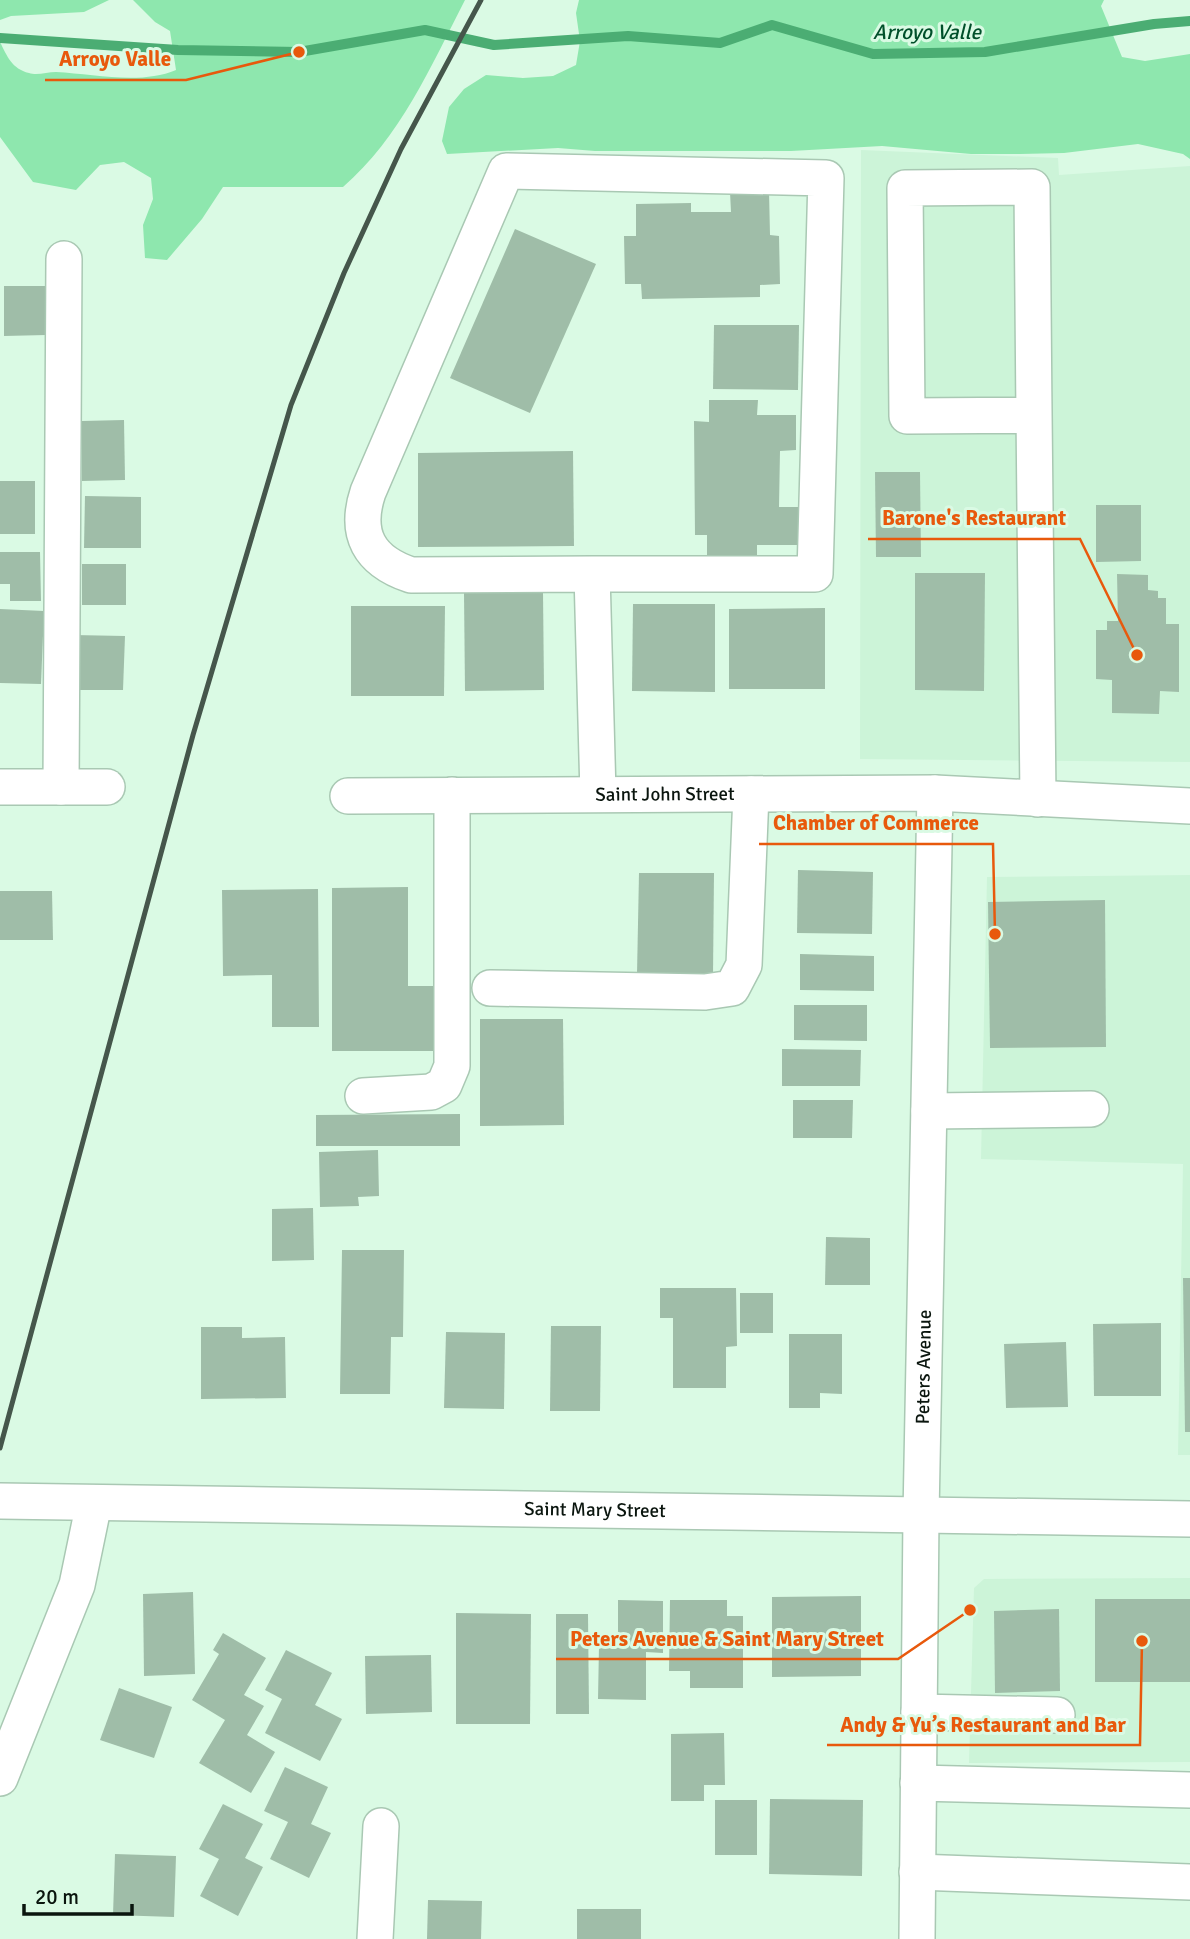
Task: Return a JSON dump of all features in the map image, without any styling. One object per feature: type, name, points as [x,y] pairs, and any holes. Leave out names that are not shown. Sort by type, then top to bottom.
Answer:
[{"type":"street","points":[[506,171],[826,178],[816,574],[592,574],[411,575],[394,569],[379,559],[368,544],[362,527],[362,509],[368,492],[506,171]]},
{"type":"street","points":[[1034,415],[907,416],[905,188],[1032,187],[1038,799]]},
{"type":"street","points":[[61,787],[64,259]]},
{"type":"street","points":[[592,574],[597,794]]},
{"type":"street","points":[[0,787],[107,787]]},
{"type":"street","name":"Saint John Street","points":[[348,796],[934,793],[1190,806]]},
{"type":"street","name":"Peters Avenue","points":[[917,1939],[921,1515],[934,793]]},
{"type":"street","points":[[489,988],[705,992],[733,988],[744,965],[751,794]]},
{"type":"street","points":[[363,1096],[431,1092],[444,1085],[452,1066],[452,796]]},
{"type":"street","points":[[929,1111],[1091,1109]]},
{"type":"street","name":"Saint Mary Street","points":[[0,1502],[1190,1519]]},
{"type":"street","points":[[0,1778],[77,1585],[94,1503]]},
{"type":"street","points":[[919,1712],[1058,1715]]},
{"type":"street","points":[[918,1783],[1190,1790]]},
{"type":"street","points":[[375,1939],[381,1826]]},
{"type":"street","points":[[917,1872],[1190,1882]]},
{"type":"shaded area","points":[[861,150],[1058,158],[1059,175],[1190,166],[1190,762],[860,759]]},
{"type":"shaded area","points":[[1190,875],[1190,1455],[1178,1455],[1183,1164],[981,1159],[987,877]]},
{"type":"shaded area","points":[[1190,1578],[1190,1762],[969,1763],[974,1588],[984,1579]]},
{"type":"green space","points":[[0,0],[109,0],[84,12],[11,16],[0,20]]},
{"type":"green space","points":[[133,0],[465,0],[398,124],[363,168],[343,187],[223,187],[202,219],[167,260],[145,258],[143,225],[153,199],[151,178],[124,162],[100,165],[76,190],[33,182],[0,137],[0,42],[14,65],[32,74],[56,72],[133,78],[176,70],[170,31],[155,22]]},
{"type":"green space","points":[[579,0],[1104,0],[1101,6],[1122,57],[1145,61],[1190,54],[1190,159],[1183,154],[1138,144],[1064,153],[1020,154],[971,154],[882,146],[791,151],[595,151],[558,148],[447,154],[442,141],[449,107],[464,89],[486,75],[523,78],[553,76],[576,65],[580,41],[576,13]]},
{"type":"building","points":[[769,191],[770,235],[779,236],[780,284],[760,285],[760,297],[642,299],[641,284],[625,284],[624,236],[636,236],[636,204],[691,203],[691,212],[731,212],[730,192]]},
{"type":"building","points":[[515,229],[596,264],[530,413],[450,378]]},
{"type":"building","points":[[4,286],[45,286],[46,335],[4,336]]},
{"type":"building","points":[[714,325],[799,325],[798,390],[713,389]]},
{"type":"building","points":[[709,400],[758,400],[757,415],[796,415],[796,450],[780,451],[779,507],[800,507],[800,545],[757,545],[757,557],[707,557],[707,535],[695,535],[694,421],[709,422]]},
{"type":"building","points":[[124,420],[125,480],[82,481],[82,421]]},
{"type":"building","points":[[573,451],[574,546],[418,547],[418,453]]},
{"type":"building","points":[[875,472],[920,472],[921,557],[876,557]]},
{"type":"building","points":[[0,481],[35,481],[35,534],[0,534]]},
{"type":"building","points":[[85,496],[141,497],[141,548],[84,548]]},
{"type":"building","points":[[1096,505],[1141,505],[1141,561],[1096,562]]},
{"type":"building","points":[[0,552],[40,552],[41,601],[10,601],[10,584],[0,584]]},
{"type":"building","points":[[82,564],[126,564],[126,605],[82,605]]},
{"type":"building","points":[[915,573],[985,573],[984,691],[915,690]]},
{"type":"building","points":[[1117,574],[1148,575],[1148,590],[1158,591],[1158,598],[1166,598],[1166,624],[1179,624],[1179,692],[1160,691],[1159,714],[1112,713],[1112,680],[1096,679],[1096,630],[1107,630],[1107,621],[1118,621]]},
{"type":"building","points":[[543,592],[544,690],[465,691],[464,593]]},
{"type":"building","points":[[633,604],[715,604],[715,692],[632,691]]},
{"type":"building","points":[[351,606],[445,606],[444,696],[351,696]]},
{"type":"building","points":[[825,608],[825,689],[729,689],[729,609]]},
{"type":"building","points":[[0,609],[44,611],[41,684],[0,683]]},
{"type":"building","points":[[73,635],[125,636],[123,690],[72,690]]},
{"type":"building","points":[[798,870],[873,872],[872,934],[797,933]]},
{"type":"building","points":[[639,873],[714,873],[713,975],[637,974]]},
{"type":"building","points":[[408,887],[408,986],[445,986],[445,1051],[332,1051],[332,888]]},
{"type":"building","points":[[318,889],[319,1027],[272,1027],[272,975],[223,976],[222,890]]},
{"type":"building","points":[[0,891],[52,891],[53,940],[0,940]]},
{"type":"building","points":[[1105,900],[1106,1047],[990,1048],[988,902]]},
{"type":"building","points":[[800,954],[874,956],[874,991],[800,990]]},
{"type":"building","points":[[794,1005],[867,1005],[867,1041],[794,1040]]},
{"type":"building","points":[[480,1019],[563,1019],[564,1125],[480,1126]]},
{"type":"building","points":[[782,1049],[861,1050],[860,1086],[782,1086]]},
{"type":"building","points":[[793,1100],[853,1100],[852,1138],[793,1138]]},
{"type":"building","points":[[460,1114],[460,1146],[316,1146],[316,1115]]},
{"type":"building","points":[[378,1150],[379,1196],[358,1197],[359,1206],[320,1207],[319,1152]]},
{"type":"building","points":[[313,1208],[314,1260],[272,1261],[272,1209]]},
{"type":"building","points":[[826,1237],[870,1238],[870,1285],[825,1285]]},
{"type":"building","points":[[342,1250],[404,1250],[403,1337],[391,1337],[390,1394],[340,1394]]},
{"type":"building","points":[[1183,1278],[1190,1278],[1190,1432],[1185,1432]]},
{"type":"building","points":[[660,1288],[736,1288],[737,1346],[726,1347],[726,1388],[673,1388],[673,1318],[660,1318]]},
{"type":"building","points":[[740,1293],[773,1293],[773,1333],[740,1333]]},
{"type":"building","points":[[1161,1323],[1161,1396],[1094,1396],[1093,1324]]},
{"type":"building","points":[[551,1326],[601,1326],[600,1411],[550,1411]]},
{"type":"building","points":[[201,1327],[242,1327],[242,1338],[285,1337],[286,1398],[201,1399]]},
{"type":"building","points":[[446,1332],[505,1333],[504,1409],[444,1408]]},
{"type":"building","points":[[789,1334],[842,1334],[842,1394],[820,1393],[820,1408],[789,1408]]},
{"type":"building","points":[[1066,1342],[1068,1407],[1006,1408],[1004,1344]]},
{"type":"building","points":[[193,1592],[195,1674],[144,1676],[143,1594]]},
{"type":"building","points":[[861,1596],[861,1676],[772,1677],[772,1597]]},
{"type":"building","points":[[1095,1599],[1190,1599],[1190,1682],[1095,1682]]},
{"type":"building","points":[[618,1600],[663,1601],[663,1653],[646,1652],[646,1700],[598,1699],[599,1646],[618,1646]]},
{"type":"building","points":[[670,1600],[727,1600],[727,1616],[743,1616],[743,1688],[690,1688],[690,1671],[669,1671]]},
{"type":"building","points":[[1059,1609],[1060,1691],[995,1693],[994,1611]]},
{"type":"building","points":[[456,1613],[531,1614],[530,1724],[456,1724]]},
{"type":"building","points":[[556,1614],[588,1614],[589,1714],[556,1714]]},
{"type":"building","points":[[223,1633],[266,1658],[244,1695],[264,1706],[247,1735],[275,1752],[251,1793],[199,1763],[225,1720],[192,1700],[219,1654],[213,1650]]},
{"type":"building","points":[[286,1650],[332,1673],[315,1705],[342,1719],[320,1761],[265,1733],[282,1699],[265,1690]]},
{"type":"building","points":[[431,1655],[432,1712],[366,1714],[365,1656]]},
{"type":"building","points":[[119,1688],[172,1707],[154,1758],[100,1740]]},
{"type":"building","points":[[724,1733],[725,1785],[704,1785],[704,1801],[671,1801],[671,1734]]},
{"type":"building","points":[[285,1767],[328,1787],[311,1824],[331,1833],[309,1878],[270,1859],[288,1822],[264,1811]]},
{"type":"building","points":[[770,1799],[863,1800],[862,1876],[769,1874]]},
{"type":"building","points":[[715,1800],[757,1800],[757,1855],[715,1855]]},
{"type":"building","points":[[223,1804],[263,1824],[245,1858],[263,1867],[238,1916],[200,1896],[219,1859],[199,1849]]},
{"type":"building","points":[[115,1854],[176,1856],[174,1917],[113,1915]]},
{"type":"building","points":[[428,1900],[482,1901],[481,1939],[427,1939]]},
{"type":"building","points":[[577,1909],[641,1909],[641,1939],[577,1939]]},
{"type":"waterway","name":"Arroyo Valle","points":[[0,38],[178,50],[299,52],[425,30],[494,45],[628,36],[720,43],[772,25],[873,54],[985,52],[1154,24],[1190,21]]},
{"type":"railway","points":[[0,1448],[193,735],[291,405],[344,273],[401,149],[481,0]]},
{"type":"place","name":"Arroyo Valle","points":[[299,52]]},
{"type":"place","name":"Barone's Restaurant","points":[[1137,655]]},
{"type":"place","name":"Chamber of Commerce","points":[[995,934]]},
{"type":"place","name":"Peters Avenue & Saint Mary Street","points":[[970,1610]]},
{"type":"place","name":"Andy & Yu’s Restaurant and Bar","points":[[1142,1641]]}]
